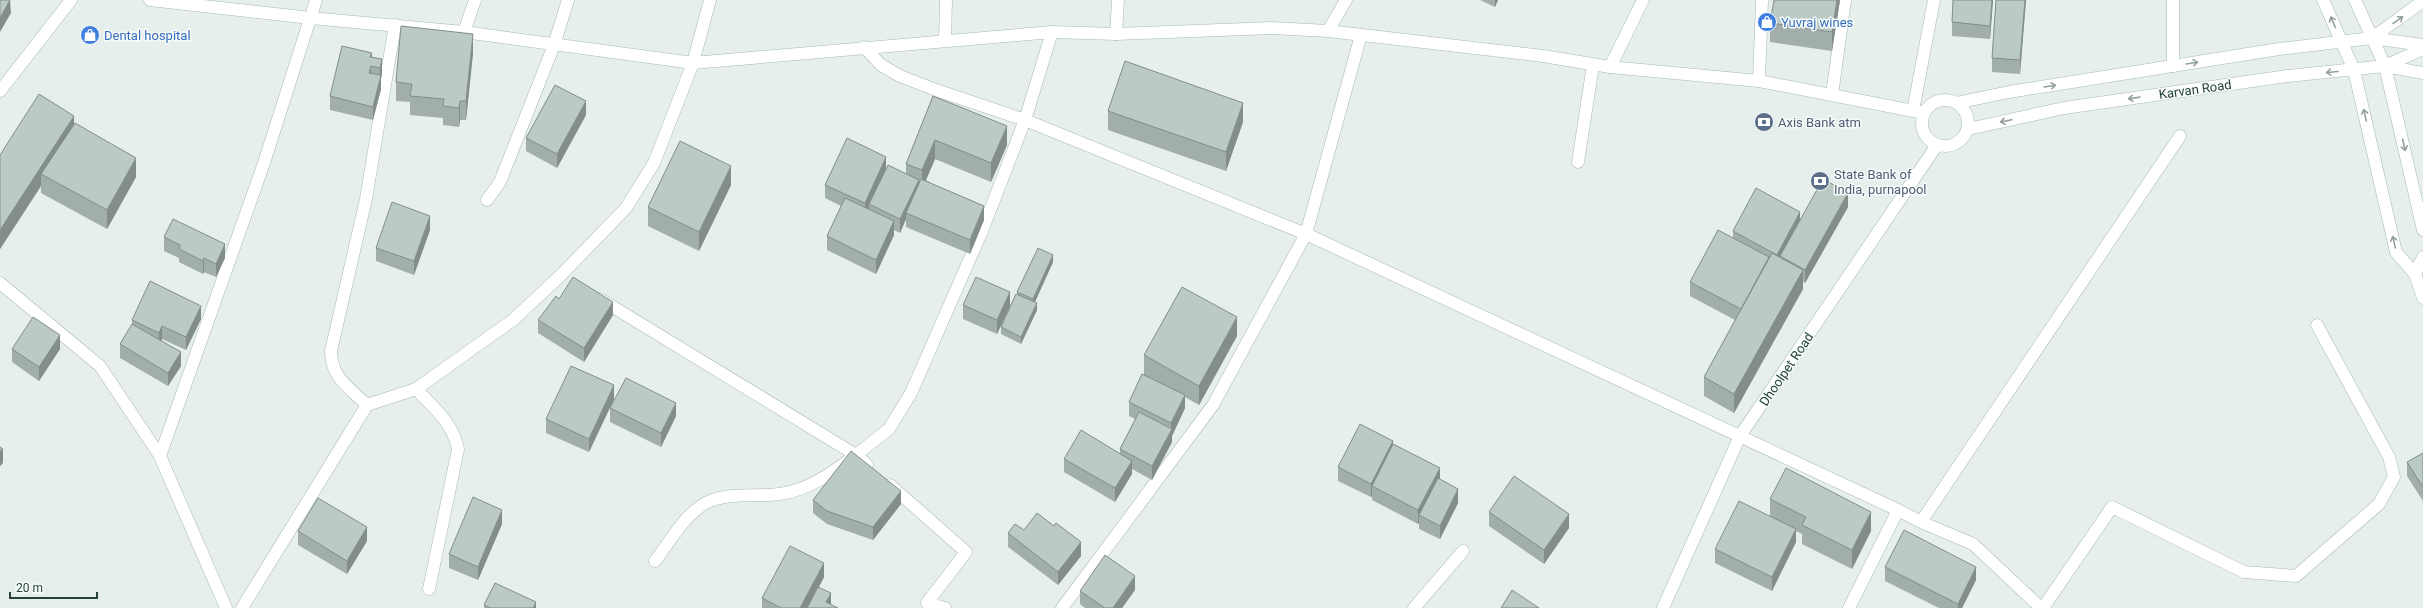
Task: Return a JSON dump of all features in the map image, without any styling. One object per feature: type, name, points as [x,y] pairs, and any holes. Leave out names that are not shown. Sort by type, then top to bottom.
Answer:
[{"type":"street","points":[[0,91],[71,0]]},
{"type":"street","points":[[150,0],[311,18],[464,32],[693,63],[945,40],[1052,32],[1116,34],[1272,28],[1328,31],[1543,56],[1610,67],[1759,81],[1919,112],[1934,102],[1942,100],[1956,103],[2009,92],[2279,49],[2372,38],[2423,44]]},
{"type":"street","points":[[160,456],[261,170],[316,0]]},
{"type":"street","points":[[464,32],[475,0]]},
{"type":"street","points":[[487,200],[500,182],[554,44],[568,0]]},
{"type":"street","points":[[242,608],[367,405],[416,389],[513,320],[562,276],[626,208],[654,163],[693,63],[710,0]]},
{"type":"street","points":[[945,40],[946,0]]},
{"type":"street","points":[[1116,34],[1118,0]]},
{"type":"street","points":[[1328,31],[1346,0]]},
{"type":"street","points":[[1610,67],[1643,0]]},
{"type":"street","points":[[1759,81],[1762,0]]},
{"type":"street","points":[[1832,95],[1845,0]]},
{"type":"street","points":[[1934,0],[1919,112],[1925,135],[1937,145],[1952,146],[1959,142],[1968,129],[1966,114],[1956,103]]},
{"type":"street","points":[[2173,0],[2173,66]]},
{"type":"street","points":[[2323,0],[2343,42],[2354,70],[2396,252],[2415,274],[2423,298]]},
{"type":"street","points":[[2355,0],[2385,66],[2423,230]]},
{"type":"street","points":[[2372,38],[2423,1]]},
{"type":"street","points":[[367,405],[340,380],[331,366],[331,351],[366,199],[395,25]]},
{"type":"street","points":[[655,561],[691,515],[710,501],[732,496],[781,494],[802,488],[823,478],[856,456],[889,429],[911,393],[982,231],[1025,120],[1052,32]]},
{"type":"street","points":[[1062,608],[1213,405],[1306,234],[1361,35]]},
{"type":"street","points":[[864,47],[881,65],[900,76],[936,90],[1025,120],[1306,234],[1921,522],[1973,544],[2042,608],[2112,507],[2244,572],[2296,576],[2379,504],[2394,477],[2389,457],[2317,325]]},
{"type":"street","points":[[2385,66],[2423,49]]},
{"type":"street","points":[[1578,162],[1593,65]]},
{"type":"street","name":"Karvan Road","points":[[1968,129],[2064,108],[2288,76],[2385,66],[2423,73]]},
{"type":"street","points":[[1921,522],[2180,136]]},
{"type":"street","name":"Dhoolpet Road","points":[[1663,608],[1740,436],[1937,145]]},
{"type":"street","points":[[2415,274],[2423,257]]},
{"type":"street","points":[[562,276],[575,284]]},
{"type":"street","points":[[0,283],[100,366],[160,456],[226,608]]},
{"type":"street","points":[[588,292],[856,456],[966,552],[927,603],[945,608]]},
{"type":"street","points":[[416,389],[443,417],[455,434],[458,449],[429,589]]},
{"type":"street","points":[[1849,608],[1898,510]]},
{"type":"street","points":[[1414,608],[1463,551]]},
{"type":"building","points":[[0,0],[10,0],[0,18]]},
{"type":"building","points":[[1774,0],[1837,0],[1832,32],[1770,23]]},
{"type":"building","points":[[1953,0],[1992,0],[1990,26],[1952,22]]},
{"type":"building","points":[[1996,0],[2025,0],[2020,60],[1992,58]]},
{"type":"building","points":[[401,26],[473,34],[466,101],[460,101],[459,108],[443,106],[444,99],[410,96],[412,84],[396,82]]},
{"type":"building","points":[[342,46],[372,53],[370,57],[382,59],[380,68],[371,66],[369,73],[381,75],[373,107],[330,96]]},
{"type":"building","points":[[1125,61],[1243,103],[1226,152],[1108,111]]},
{"type":"building","points":[[555,85],[586,101],[557,154],[526,138]]},
{"type":"building","points":[[39,94],[74,116],[0,230],[0,155]]},
{"type":"building","points":[[933,96],[1007,126],[991,163],[935,140],[922,170],[906,164]]},
{"type":"building","points":[[75,123],[136,158],[107,210],[41,174]]},
{"type":"building","points":[[847,138],[886,157],[865,203],[825,185]]},
{"type":"building","points":[[680,141],[731,166],[699,232],[648,207]]},
{"type":"building","points":[[888,165],[919,180],[900,219],[869,204]]},
{"type":"building","points":[[921,179],[984,206],[970,240],[906,213]]},
{"type":"building","points":[[1823,179],[1848,193],[1805,270],[1780,256]]},
{"type":"building","points":[[1756,188],[1800,212],[1777,255],[1733,231]]},
{"type":"building","points":[[845,198],[894,221],[876,260],[827,236]]},
{"type":"building","points":[[392,202],[430,216],[414,261],[376,248]]},
{"type":"building","points":[[173,219],[225,244],[216,264],[204,258],[203,261],[179,249],[180,245],[164,237]]},
{"type":"building","points":[[1718,230],[1769,257],[1741,309],[1690,282]]},
{"type":"building","points":[[1038,248],[1053,255],[1033,299],[1017,292]]},
{"type":"building","points":[[1772,253],[1803,270],[1734,394],[1704,377]]},
{"type":"building","points":[[573,277],[613,302],[584,348],[538,320],[556,296],[559,299]]},
{"type":"building","points":[[976,277],[1010,292],[997,320],[963,305]]},
{"type":"building","points":[[150,281],[201,306],[186,337],[162,326],[159,333],[132,320]]},
{"type":"building","points":[[1182,287],[1237,317],[1199,386],[1144,355]]},
{"type":"building","points":[[1016,294],[1037,303],[1021,337],[1001,327]]},
{"type":"building","points":[[33,317],[60,335],[39,367],[12,349]]},
{"type":"building","points":[[132,324],[181,352],[168,373],[120,344]]},
{"type":"building","points":[[571,366],[614,385],[589,439],[546,419]]},
{"type":"building","points":[[1142,374],[1185,395],[1171,423],[1129,402]]},
{"type":"building","points":[[626,378],[676,403],[661,433],[610,408]]},
{"type":"building","points":[[1139,412],[1172,429],[1152,466],[1120,449]]},
{"type":"building","points":[[1360,424],[1393,441],[1371,484],[1338,467]]},
{"type":"building","points":[[1081,430],[1132,461],[1115,488],[1064,459]]},
{"type":"building","points":[[1393,444],[1440,468],[1418,510],[1372,486]]},
{"type":"building","points":[[851,451],[901,491],[873,527],[827,511],[813,500]]},
{"type":"building","points":[[2423,453],[2423,487],[2407,462]]},
{"type":"building","points":[[1786,468],[1871,512],[1852,550],[1802,525],[1806,517],[1770,499]]},
{"type":"building","points":[[1514,476],[1569,514],[1544,550],[1489,512]]},
{"type":"building","points":[[1438,478],[1458,489],[1440,526],[1419,515]]},
{"type":"building","points":[[473,497],[502,510],[478,567],[449,554]]},
{"type":"building","points":[[318,498],[367,527],[347,561],[298,531]]},
{"type":"building","points":[[1739,501],[1796,529],[1772,577],[1715,549]]},
{"type":"building","points":[[1037,513],[1054,526],[1056,523],[1081,542],[1058,572],[1008,533],[1015,524],[1024,530]]},
{"type":"building","points":[[1904,530],[1976,567],[1958,604],[1885,567]]},
{"type":"building","points":[[790,546],[824,563],[800,608],[781,608],[762,598]]},
{"type":"building","points":[[1105,555],[1135,576],[1113,608],[1105,608],[1080,591]]},
{"type":"building","points":[[495,583],[536,602],[533,608],[490,608],[484,605]]},
{"type":"building","points":[[818,587],[831,593],[826,602],[838,608],[807,608]]},
{"type":"building","points":[[1512,590],[1539,608],[1501,608]]},
{"type":"place","name":"Yuvraj wines","points":[[1767,22]]},
{"type":"place","name":"Dental hospital","points":[[90,35]]},
{"type":"place","name":"Axis Bank atm","points":[[1764,122]]},
{"type":"place","name":"State Bank of India, purnapool","points":[[1820,181]]}]
